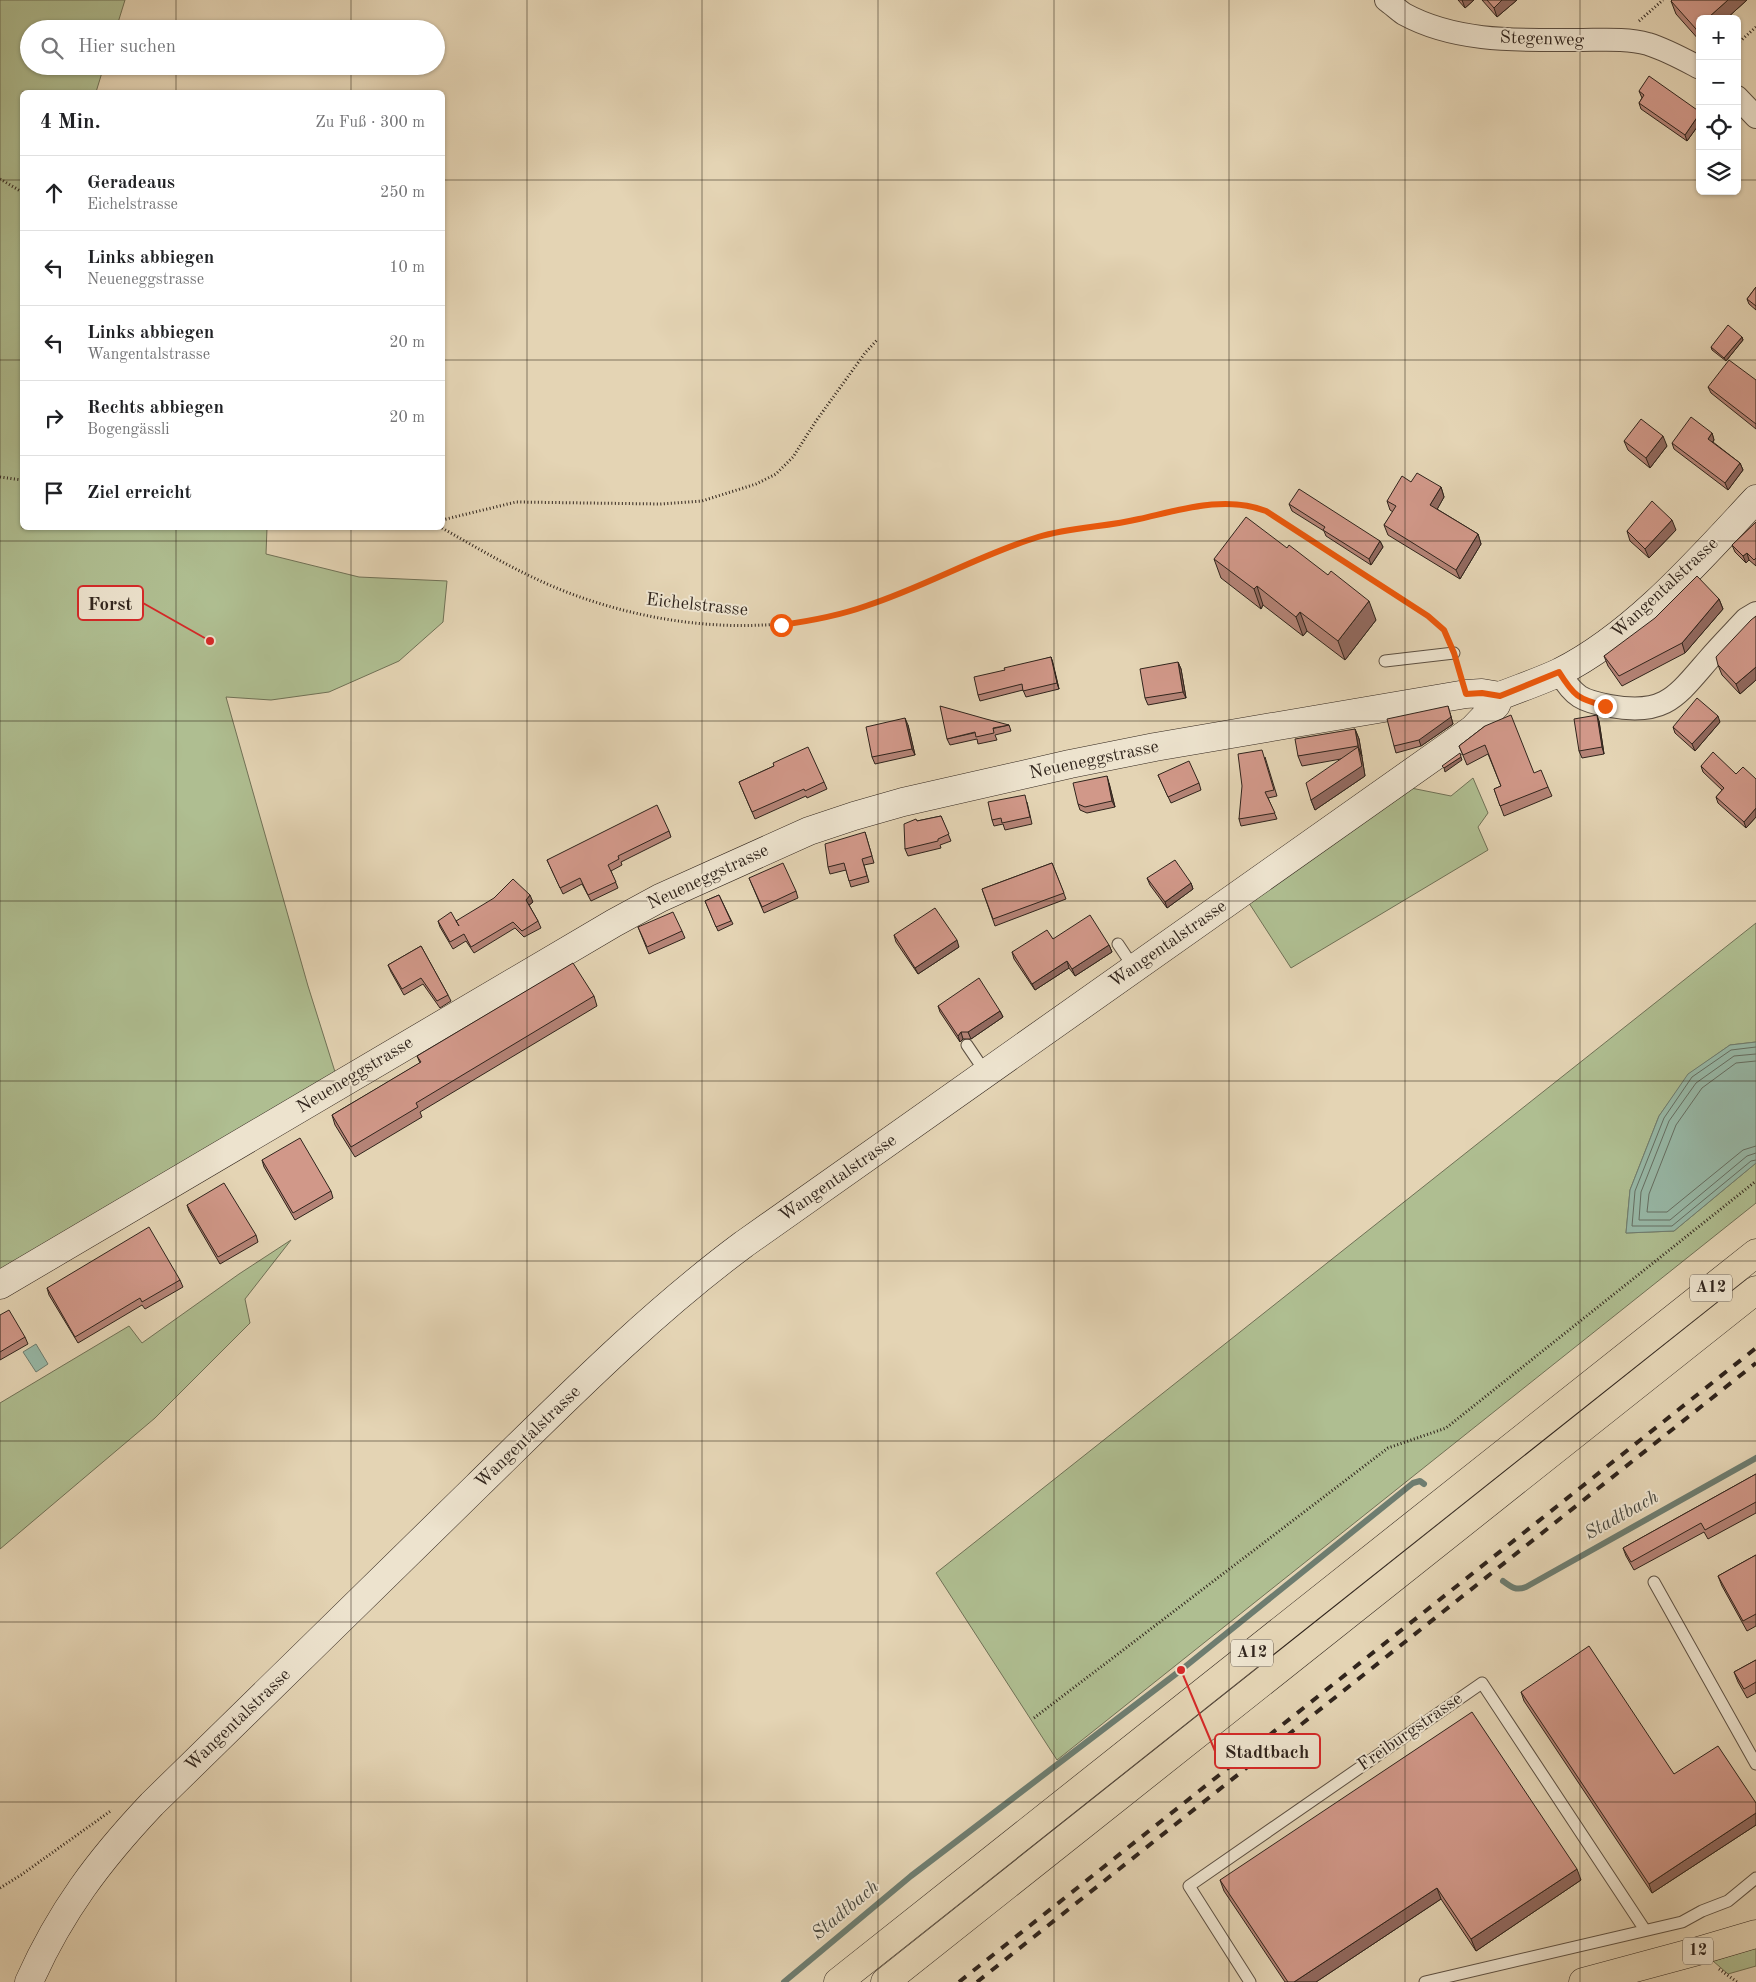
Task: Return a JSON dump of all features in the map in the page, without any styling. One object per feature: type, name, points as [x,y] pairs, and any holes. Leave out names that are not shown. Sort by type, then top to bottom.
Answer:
[{"type":"main road","name":"A12","points":[[838,1982],[1756,1253]]},
{"type":"main road","name":"A12","points":[[884,1982],[1756,1290]]},
{"type":"main road","name":"12","points":[[1583,1982],[1756,1934]]},
{"type":"street","name":"Stegenweg","points":[[1386,0],[1404,14],[1439,28],[1475,36],[1519,40],[1618,40],[1646,44],[1672,52],[1696,66]]},
{"type":"street","points":[[1741,101],[1756,117]]},
{"type":"street","name":"Wangentalstrasse","points":[[29,1982],[42,1952],[66,1910],[94,1870],[152,1804],[503,1461],[661,1310],[701,1276],[744,1244],[1473,729],[1496,705],[1500,696],[1559,672],[1583,658],[1630,625],[1691,568],[1756,499]]},
{"type":"street","points":[[1559,672],[1569,689],[1579,698],[1629,710],[1654,707],[1668,701],[1684,688],[1746,619],[1756,613]]},
{"type":"street","name":"Neueneggstrasse","points":[[0,1285],[614,923],[660,898],[809,831],[903,802],[1155,747],[1466,694],[1482,693],[1500,696]]},
{"type":"lane","points":[[1385,661],[1454,653]]},
{"type":"lane","points":[[1118,944],[1134,968]]},
{"type":"lane","points":[[966,1045],[986,1074]]},
{"type":"lane","points":[[1654,1582],[1756,1764]]},
{"type":"lane","name":"Freiburgstrasse","points":[[1250,1982],[1189,1886],[1482,1683],[1645,1930]]},
{"type":"lane","points":[[1425,1982],[1682,1922],[1702,1911],[1728,1901],[1756,1878]]},
{"type":"path","points":[[1741,40],[1756,27]]},
{"type":"path","points":[[0,179],[20,191]]},
{"type":"path","points":[[445,519],[516,502],[660,504],[702,501],[756,484],[776,474],[793,457],[860,361],[878,339]]},
{"type":"path","points":[[0,476],[20,480]]},
{"type":"path","name":"Eichelstrasse","points":[[445,530],[529,576],[580,597],[624,611],[671,620],[721,626],[781,625],[819,620],[867,606],[1006,548],[1067,529],[1137,520],[1184,508],[1226,504],[1250,505],[1266,511],[1428,616],[1444,630],[1454,653]]},
{"type":"path","points":[[1034,1718],[1388,1448],[1446,1428],[1756,1181]]},
{"type":"path","points":[[0,1888],[112,1810],[132,1803],[152,1804]]},
{"type":"shaded area","points":[[0,0],[125,0],[119,20],[20,20],[20,75],[101,75],[97,90],[20,90],[20,530],[267,530],[266,554],[359,577],[447,581],[443,622],[399,661],[329,692],[271,700],[226,697],[308,986],[336,1075],[0,1277]]},
{"type":"shaded area","points":[[1473,778],[1488,813],[1478,827],[1488,850],[1291,968],[1247,900],[1406,787],[1451,796]]},
{"type":"shaded area","points":[[1756,923],[1756,1042],[1730,1045],[1689,1074],[1659,1116],[1630,1190],[1626,1233],[1674,1231],[1756,1163],[1756,1203],[1057,1760],[936,1573]]},
{"type":"shaded area","points":[[291,1240],[245,1299],[250,1323],[155,1418],[0,1549],[0,1403],[129,1326],[142,1343],[239,1274]]},
{"type":"shaded area","points":[[1756,1948],[1756,1966],[1728,1974],[1713,1961]]},
{"type":"water","points":[[1756,1042],[1756,1163],[1674,1231],[1626,1233],[1630,1190],[1659,1116],[1688,1074],[1730,1045]]},
{"type":"water","points":[[36,1344],[48,1364],[36,1372],[23,1352]]},
{"type":"building","points":[[1487,0],[1502,0],[1494,8]]},
{"type":"building","points":[[1728,0],[1711,15],[1696,15],[1696,29],[1671,1]]},
{"type":"building","points":[[1649,76],[1696,109],[1696,119],[1685,135],[1639,103],[1644,95],[1639,91]]},
{"type":"building","points":[[1756,287],[1756,306],[1747,299]]},
{"type":"building","points":[[1728,325],[1742,337],[1724,358],[1711,347]]},
{"type":"building","points":[[1729,360],[1756,380],[1756,424],[1708,387]]},
{"type":"building","points":[[1691,417],[1712,433],[1708,439],[1740,463],[1725,483],[1672,443]]},
{"type":"building","points":[[1641,419],[1663,436],[1646,458],[1624,441]]},
{"type":"building","points":[[1417,473],[1441,487],[1430,505],[1478,534],[1456,570],[1384,525],[1396,506],[1387,501],[1402,476],[1411,482]]},
{"type":"building","points":[[1299,489],[1380,541],[1369,559],[1323,530],[1325,527],[1289,504]]},
{"type":"building","points":[[1652,501],[1672,520],[1645,549],[1627,531]]},
{"type":"building","points":[[1246,517],[1287,548],[1289,545],[1328,575],[1331,571],[1369,601],[1338,641],[1300,612],[1296,617],[1257,586],[1254,589],[1214,559]]},
{"type":"building","points":[[1756,522],[1756,558],[1754,560],[1747,553],[1743,556],[1732,545]]},
{"type":"building","points":[[1697,576],[1719,599],[1682,643],[1619,676],[1604,656],[1655,618]]},
{"type":"building","points":[[1756,616],[1756,667],[1736,684],[1718,665],[1716,657]]},
{"type":"building","points":[[1051,657],[1057,683],[1023,691],[1022,684],[978,695],[974,677]]},
{"type":"building","points":[[1178,662],[1183,692],[1145,698],[1140,669]]},
{"type":"building","points":[[1697,698],[1718,716],[1692,744],[1673,727]]},
{"type":"building","points":[[940,706],[1009,725],[993,728],[994,733],[976,737],[975,732],[947,739]]},
{"type":"building","points":[[1448,706],[1451,717],[1419,740],[1394,746],[1387,719]]},
{"type":"building","points":[[1511,715],[1534,773],[1541,770],[1548,787],[1500,806],[1494,789],[1501,786],[1485,745],[1463,755],[1459,746],[1485,726]]},
{"type":"building","points":[[1597,715],[1602,747],[1579,751],[1574,719]]},
{"type":"building","points":[[905,718],[912,749],[872,757],[866,727]]},
{"type":"building","points":[[1355,729],[1358,746],[1298,756],[1295,739]]},
{"type":"building","points":[[808,747],[824,782],[752,812],[739,782],[774,766],[773,763]]},
{"type":"building","points":[[1358,747],[1362,766],[1311,800],[1306,783]]},
{"type":"building","points":[[1262,750],[1274,790],[1265,792],[1275,813],[1239,819],[1242,786],[1238,754]]},
{"type":"building","points":[[1713,752],[1736,774],[1743,767],[1756,779],[1756,808],[1744,822],[1716,797],[1724,788],[1701,766]]},
{"type":"building","points":[[1460,753],[1461,757],[1444,768],[1442,766]]},
{"type":"building","points":[[1189,761],[1199,783],[1168,797],[1158,775]]},
{"type":"building","points":[[1107,776],[1112,801],[1085,807],[1078,804],[1073,783]]},
{"type":"building","points":[[1025,795],[1030,817],[1002,823],[1001,818],[992,820],[988,802]]},
{"type":"building","points":[[657,805],[669,831],[618,856],[619,859],[608,865],[616,882],[588,895],[580,878],[560,888],[547,860]]},
{"type":"building","points":[[941,816],[949,834],[938,839],[938,841],[905,849],[904,824],[916,819],[917,821]]},
{"type":"building","points":[[865,832],[872,856],[862,859],[867,876],[849,881],[844,863],[828,867],[825,844]]},
{"type":"building","points":[[1175,860],[1191,883],[1165,902],[1147,878]]},
{"type":"building","points":[[783,863],[796,891],[762,907],[749,878]]},
{"type":"building","points":[[1052,863],[1064,893],[993,919],[982,889]]},
{"type":"building","points":[[513,879],[530,895],[526,900],[538,921],[522,931],[513,922],[471,947],[464,934],[450,942],[438,921],[451,912],[456,921],[494,898]]},
{"type":"building","points":[[719,895],[731,921],[716,927],[705,901]]},
{"type":"building","points":[[935,908],[957,940],[915,968],[894,935]]},
{"type":"building","points":[[673,912],[682,931],[647,947],[638,927]]},
{"type":"building","points":[[1090,915],[1109,945],[1072,969],[1067,961],[1032,984],[1012,952],[1047,930],[1053,939]]},
{"type":"building","points":[[421,946],[448,995],[437,1001],[421,978],[402,989],[388,965]]},
{"type":"building","points":[[573,963],[594,996],[416,1103],[418,1107],[351,1147],[332,1115],[421,1062],[417,1056]]},
{"type":"building","points":[[979,978],[1000,1011],[968,1032],[961,1032],[958,1036],[938,1006]]},
{"type":"building","points":[[300,1138],[331,1191],[293,1213],[262,1160]]},
{"type":"building","points":[[224,1183],[256,1235],[218,1257],[187,1205]]},
{"type":"building","points":[[149,1227],[180,1280],[142,1302],[140,1298],[75,1337],[47,1288]]},
{"type":"building","points":[[9,1310],[25,1337],[0,1352],[0,1315]]},
{"type":"building","points":[[1756,1474],[1756,1502],[1705,1530],[1701,1523],[1631,1562],[1623,1548]]},
{"type":"building","points":[[1756,1555],[1756,1614],[1743,1621],[1718,1576]]},
{"type":"building","points":[[1589,1646],[1674,1774],[1718,1746],[1756,1803],[1756,1813],[1649,1884],[1521,1692]]},
{"type":"building","points":[[1756,1660],[1756,1682],[1744,1689],[1734,1672]]},
{"type":"building","points":[[1472,1712],[1577,1869],[1471,1939],[1437,1888],[1294,1982],[1288,1982],[1220,1880]]},
{"type":"waterway","name":"Stadtbach","points":[[1503,1581],[1514,1588],[1526,1587],[1756,1458]]},
{"type":"waterway","name":"Stadtbach","points":[[784,1982],[911,1876],[1181,1670],[1413,1483],[1420,1481],[1424,1484]]},
{"type":"railway","points":[[959,1982],[1756,1348]]},
{"type":"railway","points":[[977,1982],[1756,1363]]},
{"type":"place","name":"Forst","points":[[210,641]]},
{"type":"place","name":"Stadtbach","points":[[1181,1670]]},
{"type":"route","points":[[781,625],[819,620],[867,606],[1006,548],[1067,529],[1137,520],[1184,508],[1226,504],[1250,505],[1266,511],[1428,616],[1444,630],[1454,653],[1466,694],[1482,693],[1500,696],[1559,672],[1569,689],[1579,698],[1605,706]]}]
